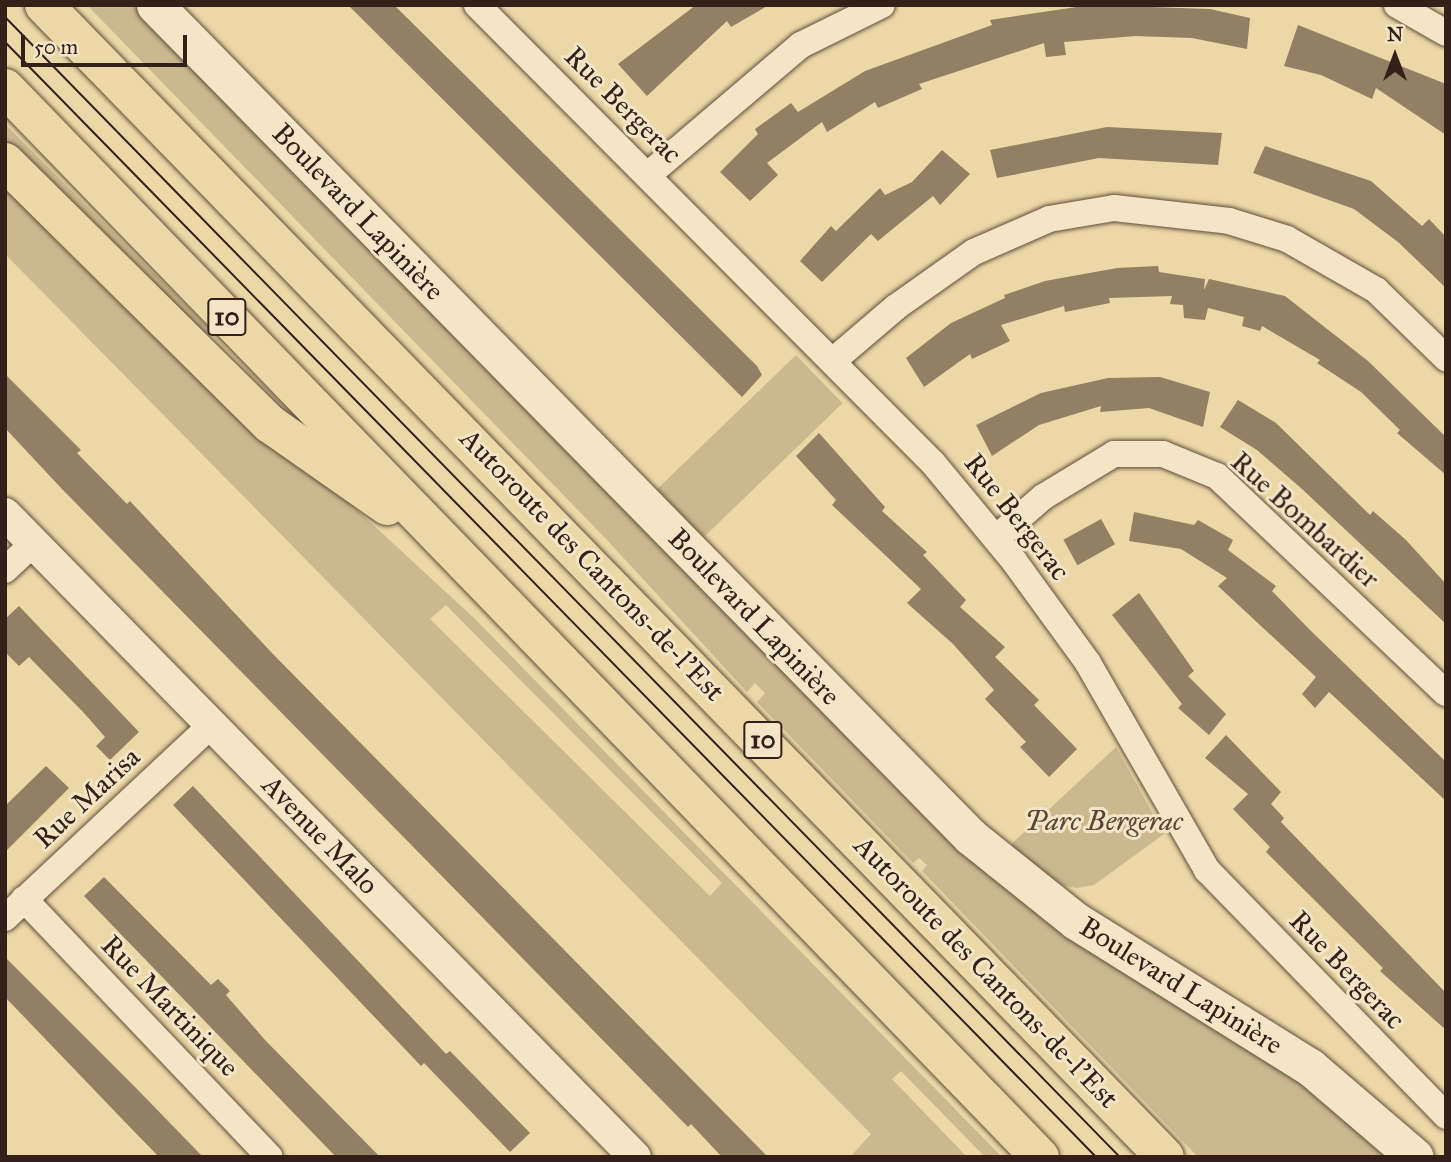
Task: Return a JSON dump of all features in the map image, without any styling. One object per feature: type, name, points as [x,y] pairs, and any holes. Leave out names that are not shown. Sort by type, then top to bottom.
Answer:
[{"type":"highway","name":"Autoroute des Cantons-de-l'Est","points":[[44,5],[1165,1157]]},
{"type":"highway","name":"10","points":[[5,88],[446,547],[1040,1157]]},
{"type":"highway","points":[[5,162],[278,430],[446,547]]},
{"type":"main road","name":"Boulevard Lapinière","points":[[155,5],[963,830],[1076,921],[1310,1067],[1415,1157]]},
{"type":"street","name":"Rue Bergerac","points":[[477,5],[834,360],[933,463],[996,538],[1100,682],[1207,870],[1446,1116]]},
{"type":"street","points":[[648,175],[801,45],[882,5]]},
{"type":"street","points":[[1397,5],[1446,33]]},
{"type":"street","points":[[834,360],[895,307],[974,253],[1049,219],[1114,208],[1229,220],[1287,239],[1376,290],[1446,358]]},
{"type":"street","name":"Rue Bombardier","points":[[996,538],[1043,498],[1114,454],[1163,454],[1217,476],[1446,693]]},
{"type":"street","name":"Avenue Malo","points":[[5,514],[635,1157]]},
{"type":"street","points":[[5,570],[34,543]]},
{"type":"street","name":"Rue Marisa","points":[[5,918],[212,724]]},
{"type":"street","name":"Rue Martinique","points":[[24,899],[270,1157]]},
{"type":"green space","points":[[87,5],[133,5],[944,834],[1301,1080],[1393,1157],[1198,1157],[922,871],[927,865],[919,858],[913,863],[757,702],[765,693],[755,683],[747,692],[607,540]]},
{"type":"green space","points":[[5,124],[213,332],[199,345],[5,151]]},
{"type":"green space","points":[[5,185],[474,618],[1002,1157],[985,1157],[901,1071],[892,1079],[967,1157],[850,1157],[871,1134],[5,254]],"holes":[[[446,605],[722,883],[710,896],[430,619]]]},
{"type":"green space","points":[[796,355],[843,403],[701,540],[654,492]]},
{"type":"green space","name":"Parc Bergerac","points":[[1116,747],[1164,834],[1094,885],[1077,888],[1057,884],[1007,848]]},
{"type":"building","points":[[348,5],[394,5],[473,83],[757,366],[762,375],[742,397]]},
{"type":"building","points":[[696,5],[769,5],[731,27],[727,21],[647,96],[618,64]]},
{"type":"building","points":[[1090,5],[1210,9],[1250,18],[1247,49],[1192,38],[1135,36],[1064,42],[1066,55],[1046,57],[1044,43],[919,84],[922,89],[878,108],[875,102],[827,132],[822,122],[767,163],[778,175],[750,201],[720,172],[758,134],[755,129],[791,103],[798,112],[865,71],[992,25],[990,20]]},
{"type":"building","points":[[1298,25],[1446,84],[1446,135],[1376,88],[1372,99],[1321,75],[1284,66]]},
{"type":"building","points":[[1107,127],[1222,133],[1218,165],[1099,158],[997,178],[990,150]]},
{"type":"building","points":[[1265,146],[1371,181],[1422,226],[1429,219],[1446,237],[1446,288],[1398,242],[1354,209],[1253,173]]},
{"type":"building","points":[[942,150],[970,174],[940,205],[933,196],[878,241],[871,234],[822,282],[800,261],[831,226],[836,231],[880,188],[885,195],[912,182]]},
{"type":"building","points":[[1158,266],[1159,272],[1205,279],[1204,290],[1209,279],[1285,296],[1368,361],[1446,437],[1446,475],[1397,433],[1400,430],[1361,392],[1317,363],[1320,360],[1262,326],[1260,331],[1242,326],[1244,317],[1208,308],[1205,320],[1184,318],[1183,305],[1170,304],[1172,296],[1109,298],[1110,303],[1065,312],[1064,306],[1001,325],[1010,341],[972,359],[970,354],[924,387],[906,358],[951,323],[1005,298],[1004,295],[1045,281],[1117,268]]},
{"type":"building","points":[[5,374],[81,450],[77,453],[127,504],[130,501],[271,652],[768,1157],[722,1157],[691,1124],[688,1127],[61,488],[5,428]]},
{"type":"building","points":[[1160,377],[1210,392],[1203,427],[1149,408],[1100,412],[1101,406],[1039,425],[992,456],[976,425],[1041,393],[1108,378]]},
{"type":"building","points":[[1238,400],[1276,423],[1370,515],[1373,511],[1406,540],[1446,584],[1446,624],[1302,489],[1257,450],[1220,427]]},
{"type":"building","points":[[819,433],[885,507],[882,511],[927,552],[923,555],[966,600],[960,607],[1005,647],[995,657],[1039,700],[1034,705],[1077,749],[1049,777],[1020,747],[1026,742],[985,699],[994,690],[953,644],[907,603],[921,589],[832,505],[836,500],[796,456]]},
{"type":"building","points":[[1134,512],[1194,525],[1198,520],[1233,540],[1228,550],[1276,586],[1272,591],[1446,762],[1446,801],[1329,692],[1315,708],[1302,694],[1316,677],[1218,586],[1227,578],[1181,549],[1129,541]]},
{"type":"building","points":[[1101,519],[1115,544],[1077,565],[1063,540]]},
{"type":"building","points":[[1139,593],[1194,671],[1188,676],[1226,714],[1209,735],[1178,708],[1182,704],[1112,615]]},
{"type":"building","points":[[19,606],[139,732],[110,760],[96,746],[105,737],[84,713],[29,657],[19,666],[5,652],[5,619]]},
{"type":"building","points":[[1226,735],[1281,792],[1271,804],[1284,818],[1281,822],[1446,993],[1446,1030],[1380,971],[1383,968],[1266,852],[1270,847],[1233,809],[1248,794],[1205,758]]},
{"type":"building","points":[[46,766],[69,788],[5,852],[5,806]]},
{"type":"building","points":[[193,786],[446,1054],[450,1051],[530,1133],[510,1152],[424,1063],[421,1066],[173,805]]},
{"type":"building","points":[[104,877],[211,985],[218,979],[230,991],[226,995],[265,1040],[380,1157],[336,1157],[84,896]]},
{"type":"building","points":[[5,957],[203,1157],[159,1157],[5,997]]},
{"type":"tram line","points":[[5,17],[1120,1157]]},
{"type":"tram line","points":[[5,42],[1096,1157]]}]
